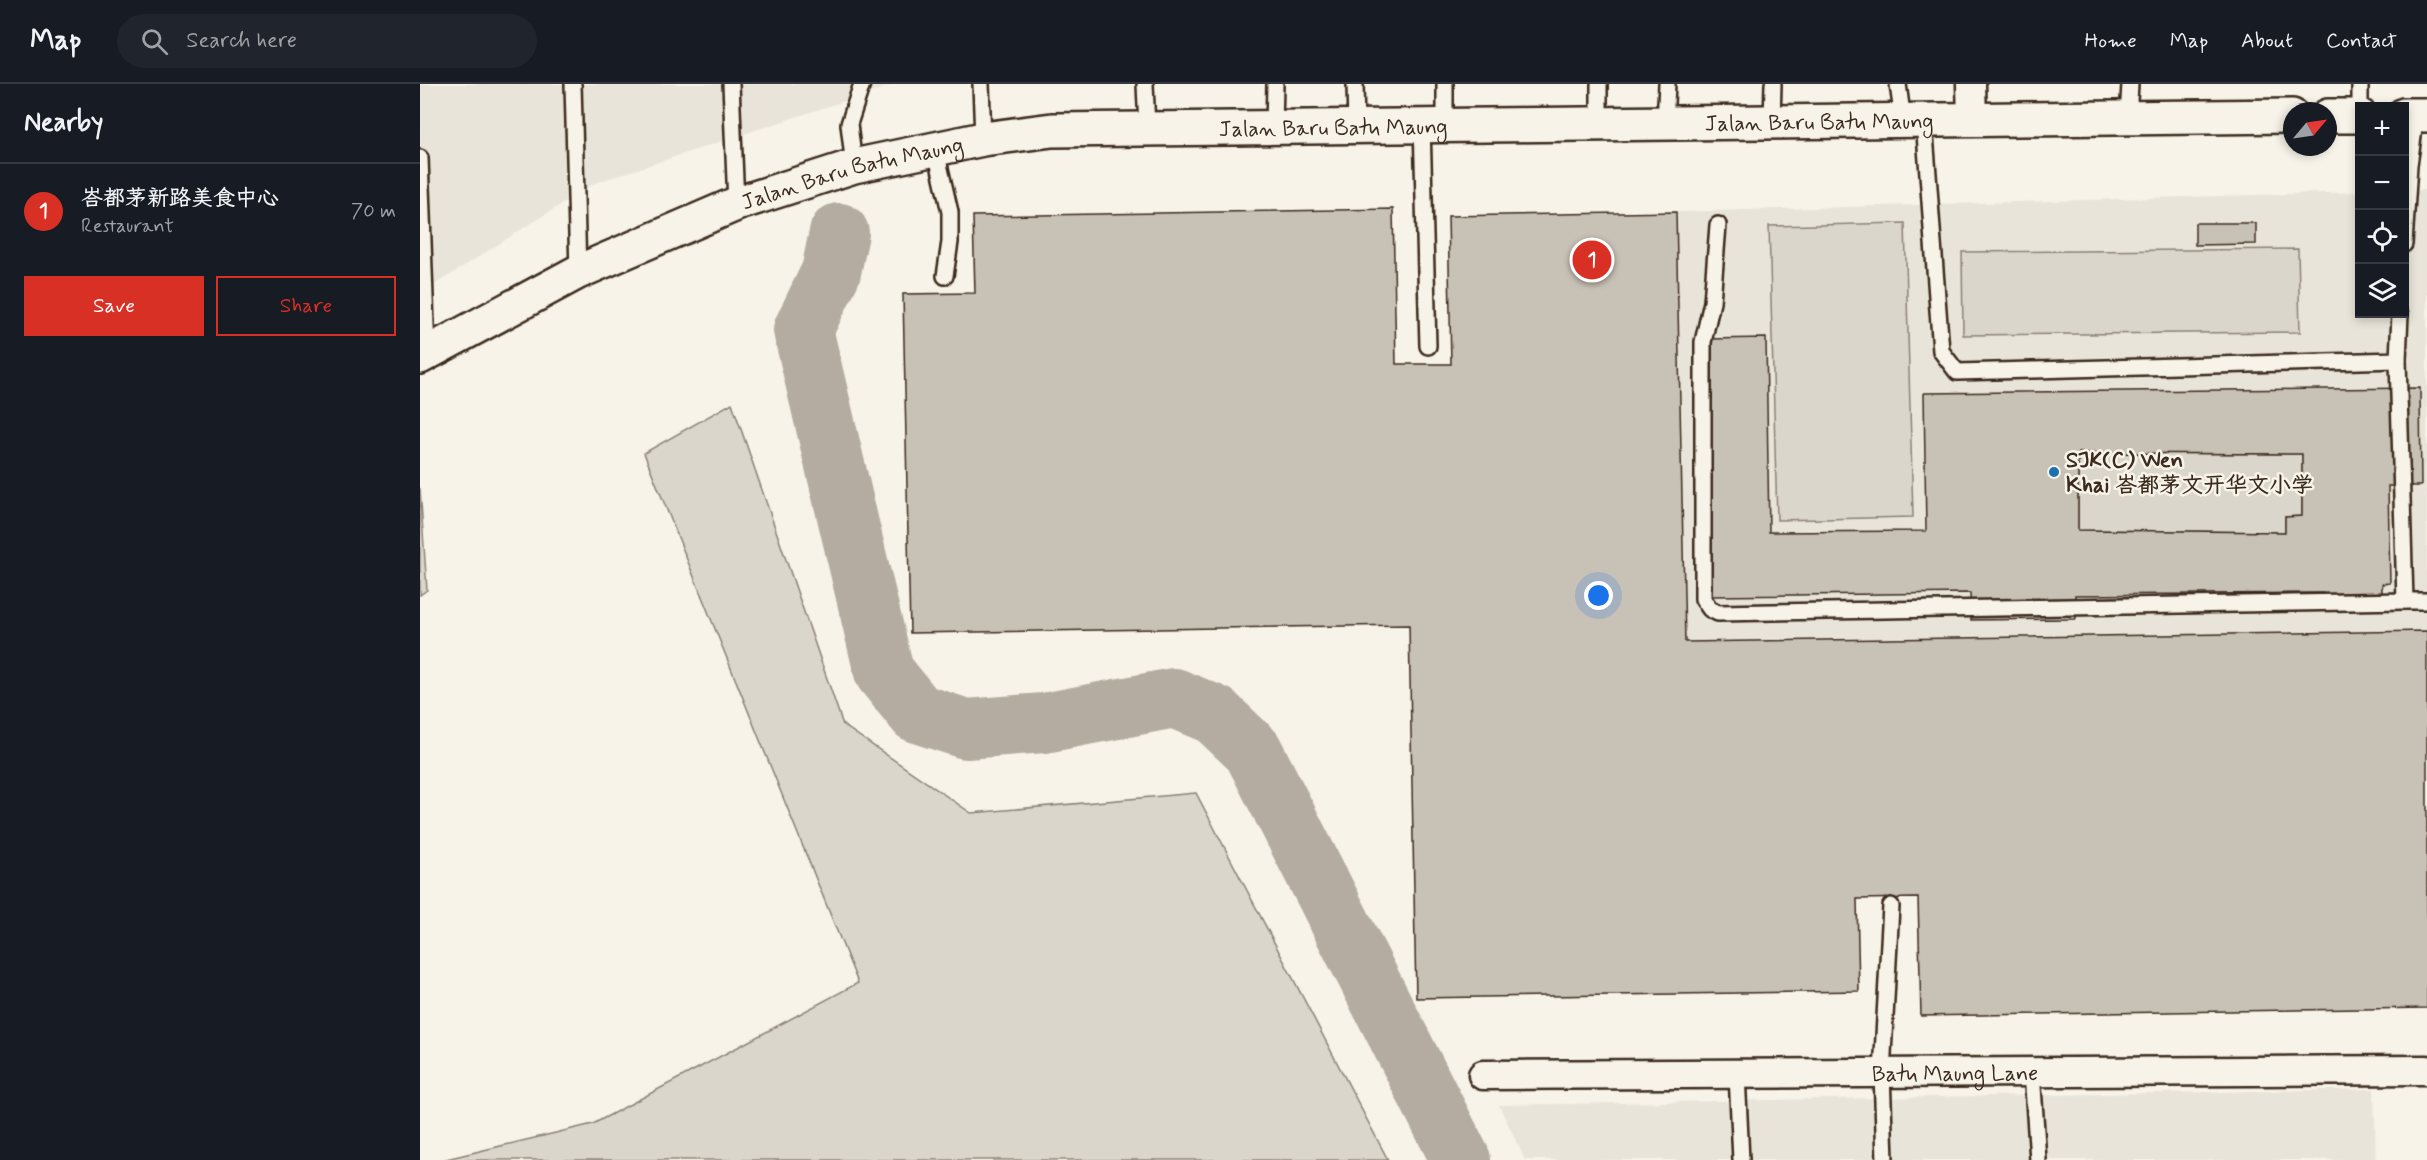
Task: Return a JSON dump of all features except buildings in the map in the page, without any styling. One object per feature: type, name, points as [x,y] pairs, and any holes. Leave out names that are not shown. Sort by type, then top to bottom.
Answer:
[{"type":"street","points":[[1971,84],[1972,120]]},
{"type":"street","points":[[2337,116],[2355,116]]},
{"type":"street","name":"Jalan Baru Batu Maung","points":[[423,355],[509,311],[578,272],[736,204],[854,166],[983,138],[1052,130],[1148,128],[2283,117]]},
{"type":"street","name":"Batu Maung Lane","points":[[1483,1075],[2427,1070]]},
{"type":"lane","points":[[573,84],[578,272]]},
{"type":"lane","points":[[731,84],[736,204]]},
{"type":"lane","points":[[854,166],[849,123],[862,84]]},
{"type":"lane","points":[[981,84],[983,138]]},
{"type":"lane","points":[[1145,84],[1148,128]]},
{"type":"lane","points":[[1274,127],[1275,84]]},
{"type":"lane","points":[[1355,84],[1356,126]]},
{"type":"lane","points":[[1428,346],[1433,125],[1445,84]]},
{"type":"lane","points":[[1599,84],[1599,124]]},
{"type":"lane","points":[[1665,123],[1667,84]]},
{"type":"lane","points":[[1772,122],[1773,84]]},
{"type":"lane","points":[[1898,84],[1914,120],[1941,351],[1957,372],[2398,360]]},
{"type":"lane","points":[[2128,118],[2130,84]]},
{"type":"lane","points":[[2360,84],[2360,102]]},
{"type":"lane","points":[[2407,210],[2416,115]]},
{"type":"lane","points":[[935,147],[950,212],[950,243],[945,276]]},
{"type":"lane","points":[[420,158],[423,355]]},
{"type":"lane","points":[[1718,225],[1712,302],[1703,342],[1703,599],[1710,609],[1718,613],[2427,601]]},
{"type":"lane","points":[[2400,318],[2398,360],[2405,601]]},
{"type":"lane","points":[[1885,1160],[1882,1073],[1891,906]]},
{"type":"lane","points":[[2032,1072],[2038,1160]]},
{"type":"lane","points":[[1737,1074],[1741,1160]]},
{"type":"shaded area","points":[[420,84],[896,84],[595,183],[420,294]]},
{"type":"shaded area","name":"SJK(C) Wen Khai 峇都茅文开华文小学","points":[[2409,190],[2427,190],[2427,631],[1685,642],[1676,212],[2355,192],[2355,318],[2409,318]]},
{"type":"shaded area","points":[[1905,223],[1913,517],[1777,520],[1769,226]]},
{"type":"shaded area","points":[[2298,249],[2300,332],[1963,335],[1962,252]]},
{"type":"shaded area","points":[[732,403],[843,725],[971,813],[1196,793],[1388,1160],[442,1160],[593,1124],[858,983],[644,453]]},
{"type":"shaded area","points":[[2078,453],[2302,454],[2302,516],[2285,517],[2285,532],[2078,530]]},
{"type":"shaded area","points":[[420,488],[427,590],[420,595]]},
{"type":"shaded area","points":[[2374,1089],[2376,1160],[1525,1160],[1499,1105]]},
{"type":"waterway","points":[[839,233],[831,272],[803,330],[884,672],[917,713],[966,729],[1044,723],[1174,698],[1215,715],[1253,751],[1461,1160]]},
{"type":"place","name":"峇都茅新路美食中心","points":[[1592,260]]},
{"type":"place","name":"SJK(C) Wen Khai 峇都茅文开华文小学","points":[[2054,472]]}]
